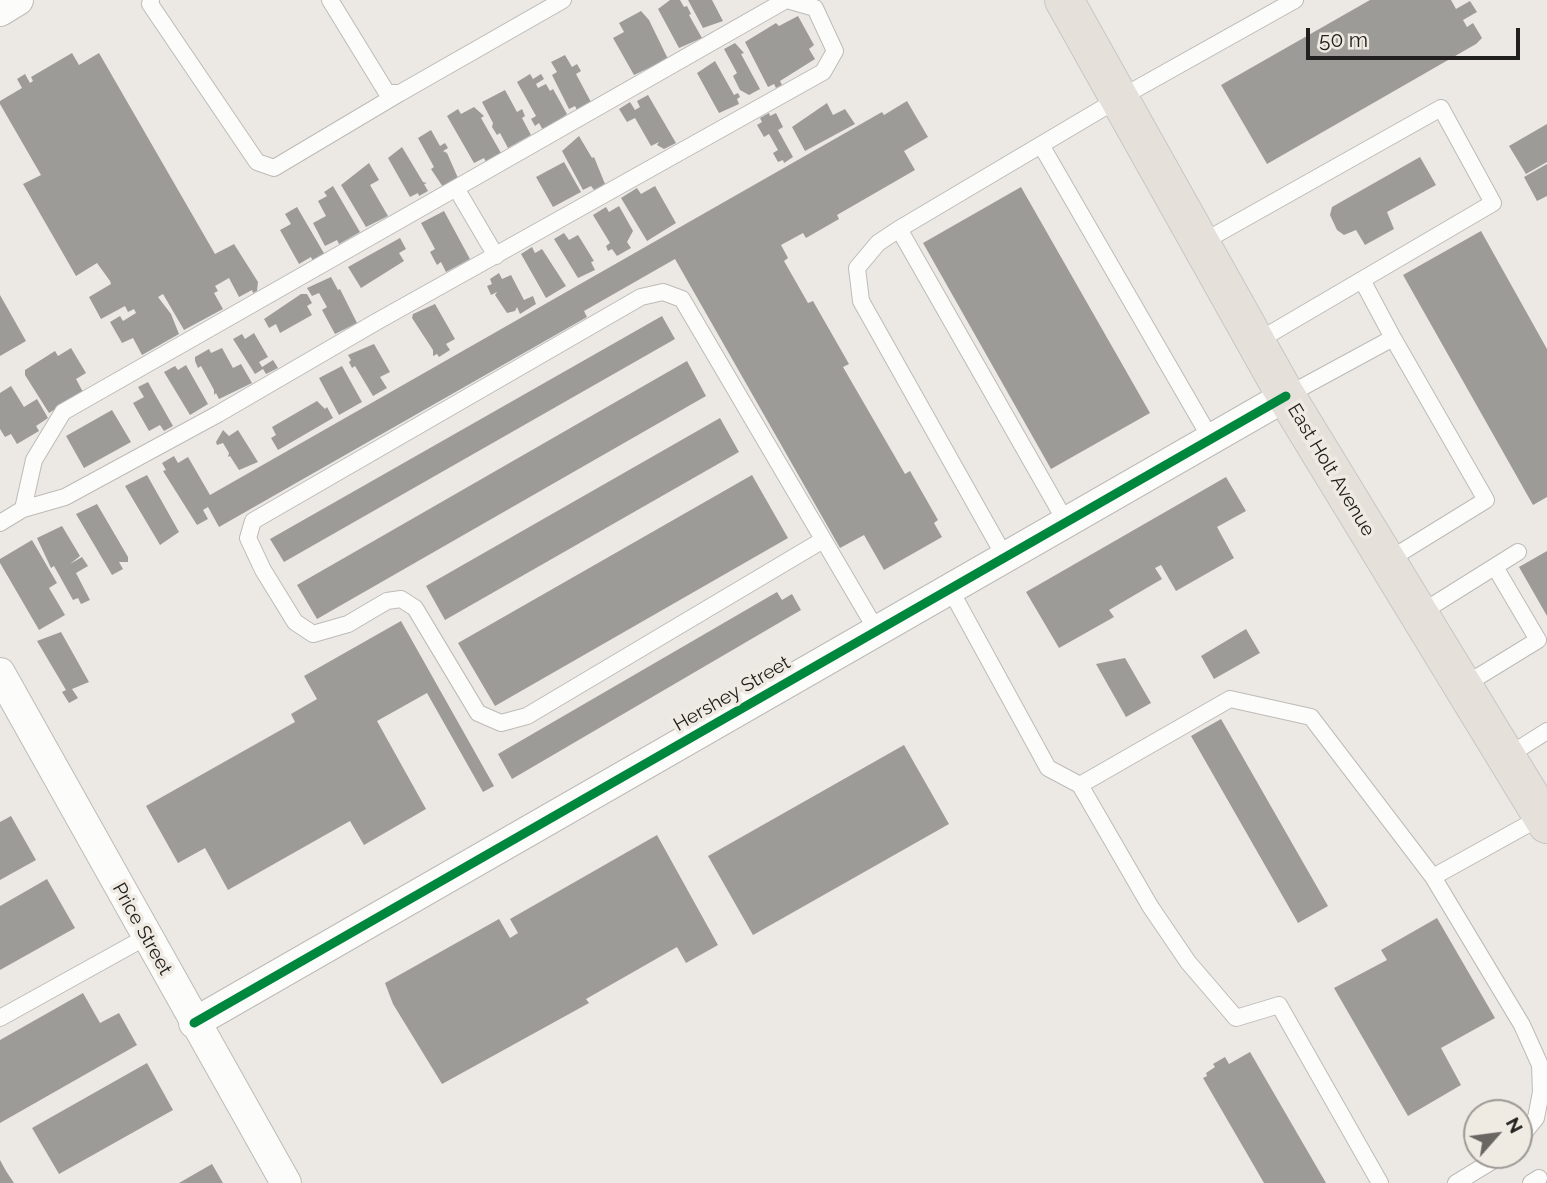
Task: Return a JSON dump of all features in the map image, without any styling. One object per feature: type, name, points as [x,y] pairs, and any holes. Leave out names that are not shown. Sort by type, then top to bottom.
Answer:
[{"type":"main road","name":"East Holt Avenue","points":[[1065,0],[1286,396],[1506,757],[1543,809]]},
{"type":"street","points":[[0,10],[18,0]]},
{"type":"street","name":"Hershey Street","points":[[194,1023],[1286,396]]},
{"type":"street","name":"Price Street","points":[[0,673],[286,1183]]},
{"type":"lane","points":[[151,0],[150,4],[257,162],[274,168],[563,0]]},
{"type":"lane","points":[[330,0],[387,93],[400,93]]},
{"type":"lane","points":[[0,523],[23,509],[65,497],[823,72],[835,51],[815,8],[787,0],[63,412],[34,460],[23,509]]},
{"type":"lane","points":[[1005,557],[861,301],[857,268],[878,243],[899,229],[1120,99],[1296,0]]},
{"type":"lane","points":[[1201,243],[1441,108],[1493,203],[1256,342]]},
{"type":"lane","points":[[1041,145],[1211,439]]},
{"type":"lane","points":[[456,188],[496,256]]},
{"type":"lane","points":[[899,229],[1066,522]]},
{"type":"lane","points":[[1362,280],[1486,500],[1387,561]]},
{"type":"lane","points":[[823,540],[527,716],[500,723],[478,713],[415,608],[401,599],[387,601],[348,624],[313,634],[295,622],[262,570],[248,538],[253,522],[641,298],[663,292],[682,299],[877,631]]},
{"type":"lane","points":[[1286,396],[1393,338]]},
{"type":"lane","points":[[1419,614],[1518,552]]},
{"type":"lane","points":[[1463,686],[1543,637],[1495,567]]},
{"type":"lane","points":[[950,589],[1048,768],[1080,785],[1150,906],[1188,962],[1236,1018],[1279,1004],[1380,1183]]},
{"type":"lane","points":[[1080,785],[1230,699],[1311,717],[1433,877],[1522,1025],[1540,1065],[1541,1092],[1533,1122]]},
{"type":"lane","points":[[1506,757],[1547,731]]},
{"type":"lane","points":[[1433,877],[1543,809]]},
{"type":"lane","points":[[0,1018],[146,937]]},
{"type":"lane","points":[[1456,1183],[1479,1169]]},
{"type":"building","points":[[670,0],[680,0],[684,7],[687,6],[702,38],[679,48],[658,9]]},
{"type":"building","points":[[688,0],[712,0],[723,21],[703,28]]},
{"type":"building","points":[[1370,0],[1451,0],[1456,9],[1470,1],[1477,12],[1463,20],[1467,27],[1473,23],[1482,38],[1476,44],[1267,164],[1221,85]]},
{"type":"building","points":[[641,11],[649,20],[668,59],[634,75],[613,38],[624,32],[619,23]]},
{"type":"building","points":[[798,16],[814,45],[809,49],[815,59],[780,81],[782,85],[776,88],[774,84],[768,87],[745,42],[776,23],[779,26]]},
{"type":"building","points":[[735,43],[744,53],[741,54],[760,89],[749,95],[740,90],[733,76],[737,73],[724,49]]},
{"type":"building","points":[[72,53],[79,65],[99,53],[215,254],[234,244],[258,282],[257,291],[253,293],[252,290],[239,297],[229,278],[215,286],[218,291],[214,293],[223,309],[184,330],[163,294],[158,297],[171,314],[179,334],[142,355],[133,338],[122,343],[110,322],[120,316],[123,321],[136,313],[134,309],[128,312],[125,306],[101,319],[89,297],[111,284],[110,281],[97,263],[76,276],[23,184],[41,175],[0,104],[0,101],[22,88],[17,79],[25,74],[30,83],[33,81],[31,77]]},
{"type":"building","points":[[565,55],[572,67],[577,64],[581,71],[576,74],[591,102],[577,110],[575,106],[569,109],[552,75],[557,72],[551,62]]},
{"type":"building","points":[[715,61],[734,95],[738,93],[740,97],[737,99],[739,104],[719,113],[697,73]]},
{"type":"building","points":[[530,74],[533,79],[541,74],[544,79],[536,84],[538,88],[546,84],[550,91],[553,89],[567,114],[544,132],[539,123],[535,126],[531,119],[536,116],[517,82]]},
{"type":"building","points":[[505,90],[517,112],[522,109],[525,116],[522,118],[531,135],[508,148],[500,133],[497,135],[492,127],[493,123],[482,102]]},
{"type":"building","points":[[648,95],[676,143],[664,149],[657,145],[659,142],[651,146],[635,118],[627,122],[619,109],[630,102],[635,110],[640,107],[637,101]]},
{"type":"building","points":[[907,101],[928,137],[904,151],[915,170],[837,215],[839,219],[806,238],[803,233],[781,245],[788,258],[784,261],[808,303],[813,301],[849,364],[843,367],[905,474],[910,471],[938,520],[934,523],[942,537],[884,570],[864,535],[840,548],[675,259],[584,311],[587,317],[219,527],[208,507],[203,510],[208,519],[197,525],[163,471],[166,470],[162,463],[174,456],[178,463],[188,457],[210,495],[882,112],[884,115]]},
{"type":"building","points":[[827,103],[833,115],[845,109],[855,124],[805,151],[792,127]]},
{"type":"building","points":[[474,107],[484,116],[481,118],[501,153],[486,162],[484,158],[474,163],[447,116],[458,109],[461,114]]},
{"type":"building","points":[[769,113],[770,116],[776,113],[783,127],[778,130],[793,157],[784,163],[783,160],[778,162],[773,153],[778,150],[769,134],[764,137],[757,125],[762,122],[760,118]]},
{"type":"building","points":[[1547,124],[1547,162],[1526,174],[1509,146]]},
{"type":"building","points":[[431,130],[440,146],[445,143],[448,148],[443,151],[447,153],[458,178],[443,187],[431,169],[434,167],[418,138]]},
{"type":"building","points":[[579,136],[592,158],[594,157],[605,184],[594,190],[591,186],[583,190],[562,151]]},
{"type":"building","points":[[402,147],[423,182],[427,183],[424,184],[428,191],[419,196],[418,193],[410,197],[388,158]]},
{"type":"building","points":[[1420,157],[1436,185],[1387,212],[1394,229],[1365,245],[1356,230],[1344,235],[1337,230],[1330,215],[1332,207]]},
{"type":"building","points":[[564,162],[581,192],[553,207],[536,177]]},
{"type":"building","points":[[369,163],[379,180],[370,185],[388,216],[366,227],[341,185]]},
{"type":"building","points":[[1547,164],[1547,196],[1537,201],[1524,177]]},
{"type":"building","points":[[333,186],[360,232],[339,244],[337,240],[325,246],[313,223],[326,216],[318,201],[327,196],[324,192]]},
{"type":"building","points":[[655,186],[676,223],[647,241],[621,198],[637,188],[641,194]]},
{"type":"building","points":[[1021,187],[1150,413],[1051,469],[923,243]]},
{"type":"building","points":[[619,206],[633,231],[627,242],[631,248],[617,256],[612,249],[608,251],[606,246],[610,243],[593,215],[606,207],[609,212]]},
{"type":"building","points":[[297,207],[325,255],[313,262],[311,257],[299,264],[280,230],[291,224],[285,214]]},
{"type":"building","points":[[444,211],[470,259],[446,272],[441,262],[437,265],[430,252],[435,249],[421,223]]},
{"type":"building","points":[[1481,231],[1547,349],[1547,497],[1533,505],[1403,275]]},
{"type":"building","points":[[564,233],[569,240],[578,235],[594,261],[591,262],[595,270],[578,278],[554,239]]},
{"type":"building","points":[[400,238],[406,249],[399,253],[404,261],[361,288],[348,267]]},
{"type":"building","points":[[532,247],[535,253],[542,249],[566,286],[546,298],[521,254]]},
{"type":"building","points":[[499,273],[502,279],[511,275],[524,300],[533,296],[536,304],[520,314],[517,307],[515,311],[507,313],[495,295],[497,292],[491,295],[487,286],[492,284],[490,279]]},
{"type":"building","points":[[331,277],[357,323],[335,334],[322,310],[327,307],[319,293],[312,296],[307,288]]},
{"type":"building","points":[[301,294],[307,294],[312,303],[307,306],[312,315],[280,333],[276,324],[269,328],[264,319]]},
{"type":"building","points":[[0,295],[26,341],[0,356]]},
{"type":"building","points":[[435,304],[455,339],[446,344],[450,350],[439,357],[437,354],[433,356],[433,350],[412,318],[413,314]]},
{"type":"building","points":[[662,316],[675,339],[284,562],[270,539]]},
{"type":"building","points":[[254,333],[268,357],[259,362],[262,367],[273,360],[278,368],[266,374],[263,369],[255,374],[233,339],[242,334],[245,339]]},
{"type":"building","points":[[374,344],[390,372],[380,377],[387,388],[373,396],[355,366],[352,368],[348,355]]},
{"type":"building","points":[[71,348],[86,373],[76,379],[83,392],[49,413],[25,375],[25,370],[55,351],[58,356]]},
{"type":"building","points":[[222,348],[233,368],[241,364],[252,383],[219,399],[216,393],[214,395],[201,366],[198,368],[195,357],[209,349],[211,353]]},
{"type":"building","points":[[687,361],[706,396],[317,619],[297,585]]},
{"type":"building","points":[[186,365],[208,404],[190,415],[164,372],[175,366],[178,370]]},
{"type":"building","points":[[342,366],[362,402],[339,415],[319,378]]},
{"type":"building","points":[[148,382],[173,426],[164,431],[160,425],[149,431],[133,403],[144,397],[138,387]]},
{"type":"building","points":[[11,386],[24,407],[37,399],[48,418],[36,426],[39,431],[17,444],[11,434],[5,437],[0,429],[0,393]]},
{"type":"building","points":[[317,401],[325,409],[327,407],[333,418],[278,450],[271,438],[276,435],[272,427]]},
{"type":"building","points":[[112,410],[131,442],[84,468],[66,436]]},
{"type":"building","points":[[720,418],[739,452],[445,620],[426,586]]},
{"type":"building","points":[[223,430],[229,436],[238,430],[258,462],[239,470],[230,456],[228,457],[229,453],[223,443],[217,445]]},
{"type":"building","points":[[147,475],[179,532],[160,545],[125,486]]},
{"type":"building","points":[[752,475],[788,538],[495,706],[458,643]]},
{"type":"building","points":[[1226,477],[1246,511],[1217,527],[1234,558],[1176,591],[1161,565],[1155,568],[1162,579],[1109,610],[1114,617],[1059,648],[1026,592]]},
{"type":"building","points":[[97,504],[128,557],[128,562],[119,562],[123,569],[112,575],[76,514]]},
{"type":"building","points":[[62,526],[80,556],[70,564],[82,557],[88,566],[76,573],[90,600],[81,604],[78,598],[73,600],[54,566],[51,568],[37,538]]},
{"type":"building","points":[[32,540],[57,583],[49,588],[65,615],[39,630],[0,563],[0,559]]},
{"type":"building","points":[[1547,551],[1547,616],[1519,567]]},
{"type":"building","points":[[777,592],[782,600],[792,594],[801,610],[512,779],[498,754]]},
{"type":"building","points":[[401,621],[494,786],[483,792],[427,693],[377,721],[426,809],[364,845],[350,821],[228,890],[205,848],[178,863],[146,806],[295,722],[291,714],[317,699],[304,676]]},
{"type":"building","points":[[1246,629],[1260,653],[1214,679],[1201,656]]},
{"type":"building","points":[[61,632],[89,682],[72,689],[78,698],[69,703],[62,692],[66,690],[37,641]]},
{"type":"building","points":[[1125,658],[1151,703],[1126,717],[1096,664]]},
{"type":"building","points":[[1221,719],[1328,906],[1298,923],[1191,736]]},
{"type":"building","points":[[904,745],[949,824],[753,935],[708,856]]},
{"type":"building","points":[[11,816],[36,860],[0,880],[0,822]]},
{"type":"building","points":[[657,835],[718,945],[686,963],[677,947],[586,999],[589,1003],[442,1084],[393,1004],[385,983],[499,919],[510,938],[518,933],[510,919]]},
{"type":"building","points":[[47,879],[75,928],[0,970],[0,906]]},
{"type":"building","points":[[1437,918],[1495,1018],[1441,1048],[1461,1085],[1408,1116],[1334,988],[1387,960],[1381,950]]},
{"type":"building","points":[[83,993],[100,1023],[119,1013],[137,1045],[0,1123],[0,1040]]},
{"type":"building","points":[[1250,1052],[1326,1183],[1264,1183],[1203,1078],[1215,1067],[1213,1064],[1225,1057],[1229,1064]]},
{"type":"building","points":[[147,1063],[173,1110],[59,1174],[32,1128]]},
{"type":"building","points":[[0,1160],[6,1171],[14,1183],[0,1183]]},
{"type":"building","points":[[212,1164],[223,1183],[179,1183]]},
{"type":"cycle path","points":[[194,1023],[1286,396]]}]
